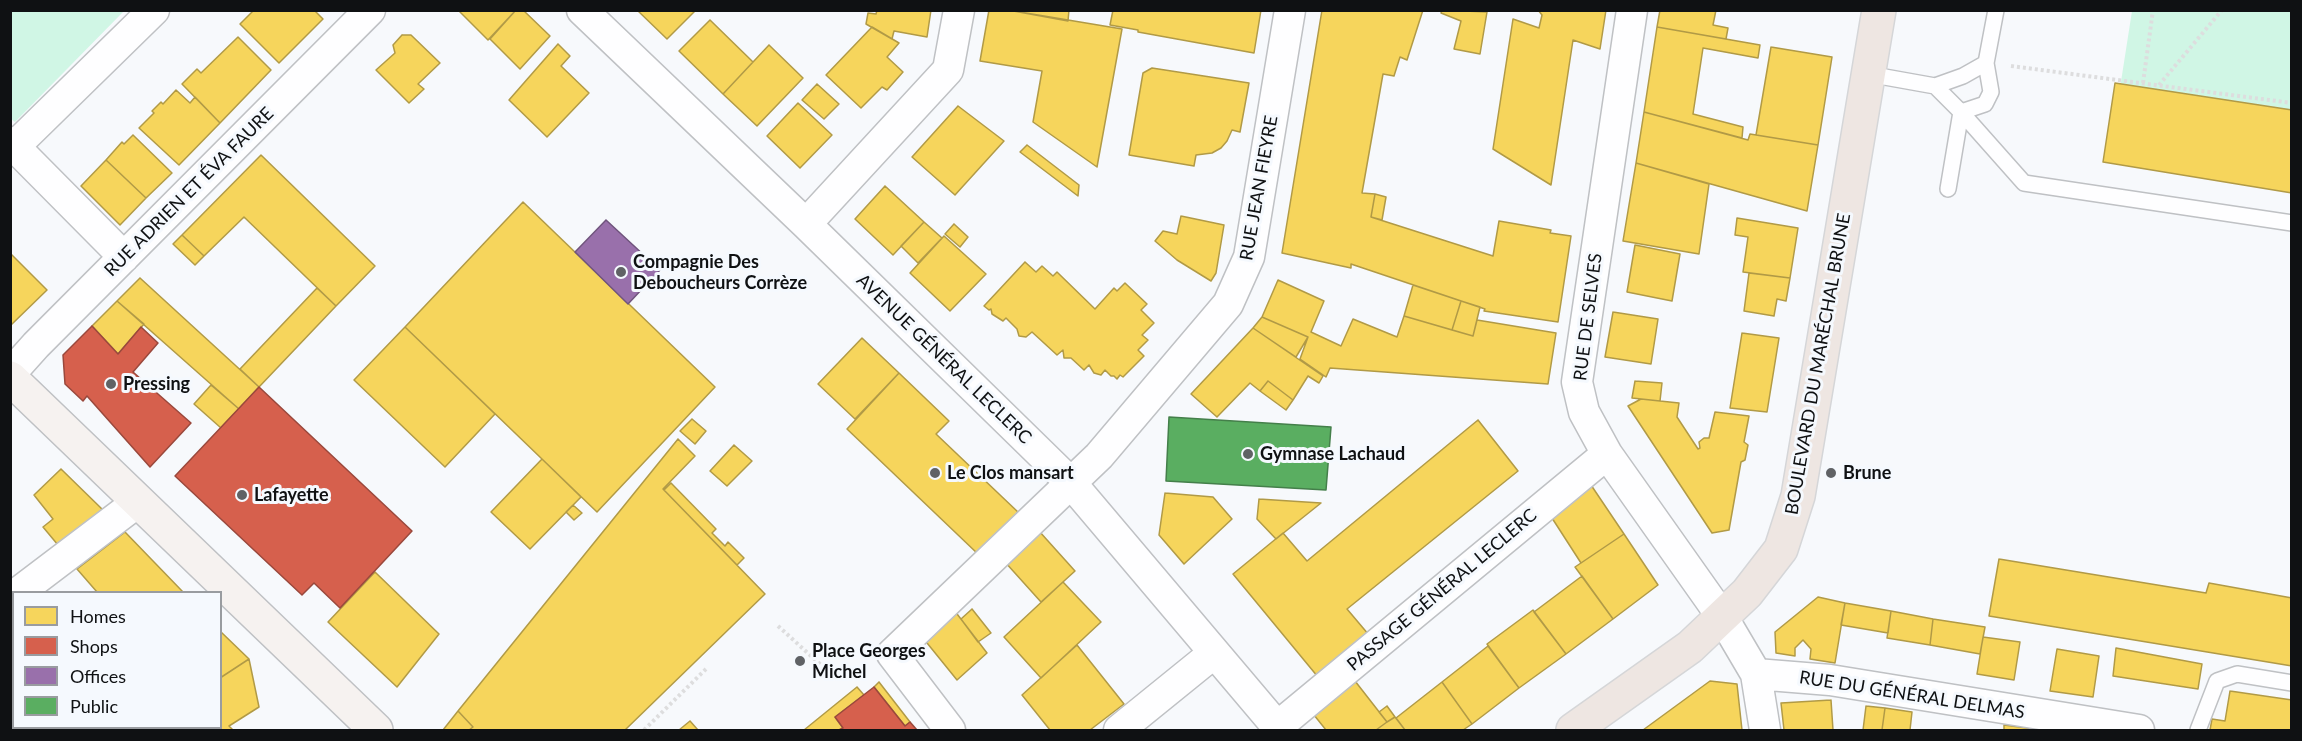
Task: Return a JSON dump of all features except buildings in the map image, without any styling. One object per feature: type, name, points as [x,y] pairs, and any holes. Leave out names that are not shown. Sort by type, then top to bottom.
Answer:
[{"type":"main road","name":"BOULEVARD DU MARÉCHAL BRUNE","points":[[1573,730],[1690,647],[1747,593],[1781,549],[1798,496],[1878,10]]},
{"type":"main road","points":[[10,376],[376,730]]},
{"type":"street","points":[[124,257],[13,144],[154,10]]},
{"type":"street","name":"RUE ADRIEN ET ÉVA FAURE","points":[[10,376],[36,345],[370,10]]},
{"type":"street","name":"AVENUE GÉNÉRAL LECLERC","points":[[582,10],[806,224],[1071,483],[1279,729]]},
{"type":"street","points":[[806,224],[948,70],[958,10]]},
{"type":"street","name":"RUE JEAN FIEYRE","points":[[892,654],[1099,456],[1228,304],[1249,257],[1290,10]]},
{"type":"street","name":"RUE DE SELVES","points":[[1632,10],[1577,382],[1584,412],[1607,454],[1723,618],[1756,674]]},
{"type":"street","name":"PASSAGE GÉNÉRAL LECLERC","points":[[1279,729],[1607,454]]},
{"type":"street","points":[[20,591],[139,501]]},
{"type":"street","points":[[1119,730],[1214,652]]},
{"type":"street","points":[[892,654],[950,730]]},
{"type":"street","points":[[1756,674],[1766,730]]},
{"type":"street","name":"RUE DU GÉNÉRAL DELMAS","points":[[1756,674],[1830,680],[1986,718],[2139,730]]},
{"type":"lane","points":[[1961,111],[1985,104],[1991,92],[1986,63],[1996,10]]},
{"type":"lane","points":[[1869,75],[1935,86],[1964,76],[1986,63]]},
{"type":"lane","points":[[1935,86],[1961,111],[2024,183],[2292,223]]},
{"type":"lane","points":[[1948,189],[1961,111]]},
{"type":"lane","points":[[2198,730],[2217,681],[2237,674],[2292,683]]},
{"type":"path","points":[[2143,83],[2153,10]]},
{"type":"path","points":[[2159,85],[2222,10]]},
{"type":"path","points":[[1986,63],[2292,103]]},
{"type":"path","points":[[778,626],[832,675],[864,675],[892,654]]},
{"type":"path","points":[[644,730],[706,669]]},
{"type":"green space","points":[[10,11],[124,11],[15,122],[10,118]]},
{"type":"green space","points":[[2132,11],[2291,11],[2291,114],[2120,88]]},
{"type":"place","name":"Compagnie Des Deboucheurs Corrèze","points":[[621,272]]},
{"type":"place","name":"Pressing","points":[[111,384]]},
{"type":"place","name":"Gymnase Lachaud","points":[[1248,454]]},
{"type":"place","name":"Le Clos mansart","points":[[935,473]]},
{"type":"place","name":"Brune","points":[[1831,473]]},
{"type":"place","name":"Lafayette","points":[[242,495]]},
{"type":"place","name":"Place Georges Michel","points":[[800,661]]}]
